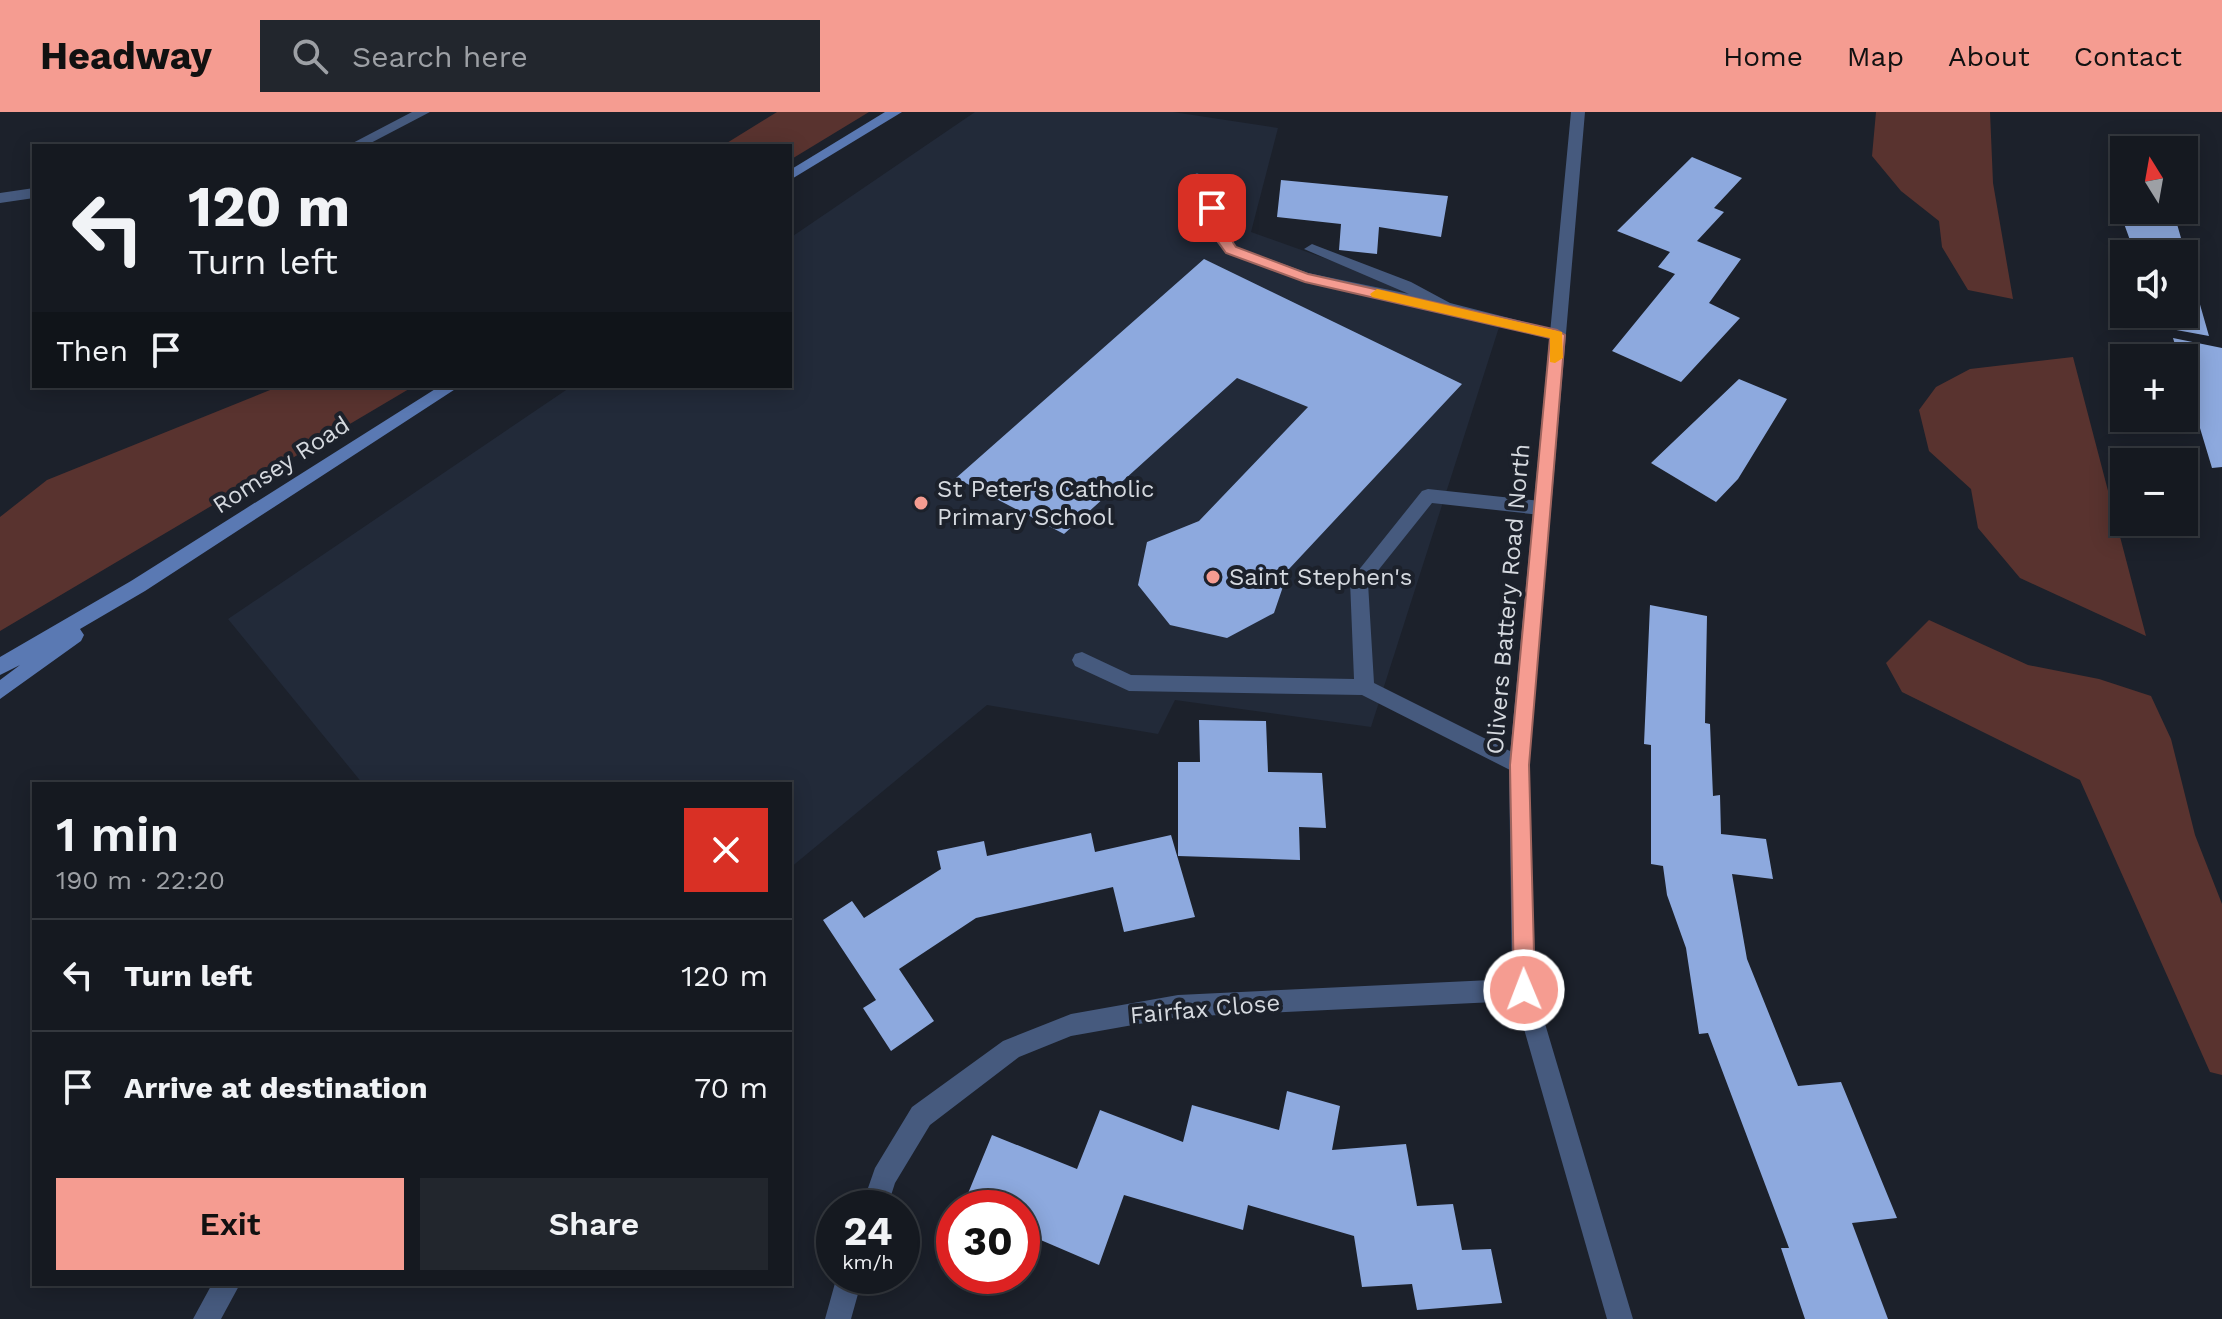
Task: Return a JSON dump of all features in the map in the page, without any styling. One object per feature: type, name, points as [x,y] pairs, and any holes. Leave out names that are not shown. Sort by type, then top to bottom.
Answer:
[{"type":"main road","points":[[792,175],[895,112]]},
{"type":"main road","name":"Romsey Road","points":[[0,667],[138,586],[449,388]]},
{"type":"main road","name":"Romsey Road","points":[[0,691],[138,586]]},
{"type":"street","points":[[358,144],[423,112]]},
{"type":"street","name":"Olivers Battery Road North","points":[[1578,112],[1519,765],[1524,990],[1620,1319]]},
{"type":"street","points":[[1197,177],[1222,239],[1231,250],[1305,277],[1557,335]]},
{"type":"street","points":[[0,198],[32,193]]},
{"type":"street","points":[[1312,249],[1406,286],[1445,307]]},
{"type":"street","points":[[1364,687],[1359,581],[1428,496],[1541,508]]},
{"type":"street","points":[[1082,660],[1129,683],[1364,687],[1519,765]]},
{"type":"street","name":"Fairfax Close","points":[[880,1190],[884,1177],[921,1116],[1011,1049],[1071,1025],[1178,1006],[1524,990]]},
{"type":"street","points":[[206,1319],[226,1286]]},
{"type":"street","points":[[838,1319],[845,1294]]},
{"type":"shaded area","points":[[777,112],[869,112],[792,159],[792,144],[725,144]]},
{"type":"shaded area","name":"St Peter's Catholic Primary School","points":[[975,112],[1173,112],[1278,128],[1251,232],[1501,321],[1371,727],[1175,700],[1158,734],[987,705],[792,866],[792,782],[361,782],[228,619],[569,388],[792,388],[792,237]]},
{"type":"shaded area","points":[[1876,112],[1990,112],[1993,183],[2013,299],[1968,290],[1942,247],[1939,221],[1901,191],[1872,156]]},
{"type":"shaded area","points":[[2073,357],[2110,498],[2110,536],[2120,536],[2146,636],[2020,578],[1978,528],[1971,489],[1929,451],[1919,410],[1936,387],[1970,369]]},
{"type":"shaded area","points":[[275,388],[411,388],[0,631],[0,517],[47,480]]},
{"type":"shaded area","points":[[1929,620],[2028,665],[2099,679],[2151,696],[2171,739],[2195,835],[2222,904],[2222,1075],[2210,1072],[2080,780],[1902,692],[1886,663]]},
{"type":"building","points":[[1692,157],[1742,178],[1714,208],[1724,212],[1697,241],[1741,259],[1709,303],[1740,318],[1681,382],[1612,351],[1675,274],[1658,267],[1670,252],[1617,231]]},
{"type":"building","points":[[1281,180],[1448,196],[1441,237],[1379,227],[1377,254],[1339,250],[1341,224],[1277,217]]},
{"type":"building","points":[[2124,224],[2177,224],[2182,240],[2130,240]]},
{"type":"building","points":[[1204,259],[1462,384],[1289,569],[1274,613],[1227,638],[1170,625],[1138,585],[1147,542],[1199,521],[1308,407],[1237,378],[1064,534],[956,478]]},
{"type":"building","points":[[2198,298],[2209,336],[2165,328],[2198,328]]},
{"type":"building","points":[[2173,338],[2222,348],[2222,467],[2212,468],[2198,422],[2198,344],[2175,344]]},
{"type":"building","points":[[1739,379],[1787,399],[1738,479],[1716,502],[1651,463]]},
{"type":"building","points":[[1650,605],[1707,616],[1705,723],[1710,724],[1713,796],[1720,795],[1721,834],[1766,839],[1773,879],[1732,874],[1747,959],[1798,1086],[1841,1082],[1897,1218],[1852,1223],[1888,1319],[1805,1319],[1781,1248],[1789,1248],[1708,1033],[1699,1034],[1686,948],[1667,895],[1663,866],[1651,864],[1651,745],[1644,744]]},
{"type":"building","points":[[1199,720],[1266,721],[1268,772],[1322,773],[1326,828],[1299,827],[1300,860],[1178,856],[1178,762],[1200,762]]},
{"type":"building","points":[[1091,833],[1095,852],[1171,835],[1195,917],[1124,932],[1113,887],[976,918],[899,969],[934,1021],[891,1051],[863,1008],[876,1000],[823,920],[852,901],[864,918],[941,869],[937,851],[984,841],[987,856]]},
{"type":"building","points":[[1287,1091],[1340,1106],[1332,1150],[1406,1144],[1417,1206],[1453,1204],[1462,1250],[1491,1249],[1502,1303],[1417,1310],[1412,1284],[1362,1287],[1354,1236],[1248,1205],[1243,1230],[1124,1195],[1099,1265],[1040,1240],[1040,1190],[969,1190],[992,1135],[1077,1169],[1100,1110],[1183,1142],[1192,1105],[1279,1130]]},
{"type":"slow traffic","points":[[1377,294],[1445,307],[1557,335],[1555,358]]},
{"type":"place","name":"St Peter's Catholic Primary School","points":[[921,503]]},
{"type":"place","name":"Saint Stephen's","points":[[1213,577]]},
{"type":"route","points":[[1212,208],[1222,239],[1231,250],[1305,277],[1557,335],[1519,765],[1524,990]]}]
